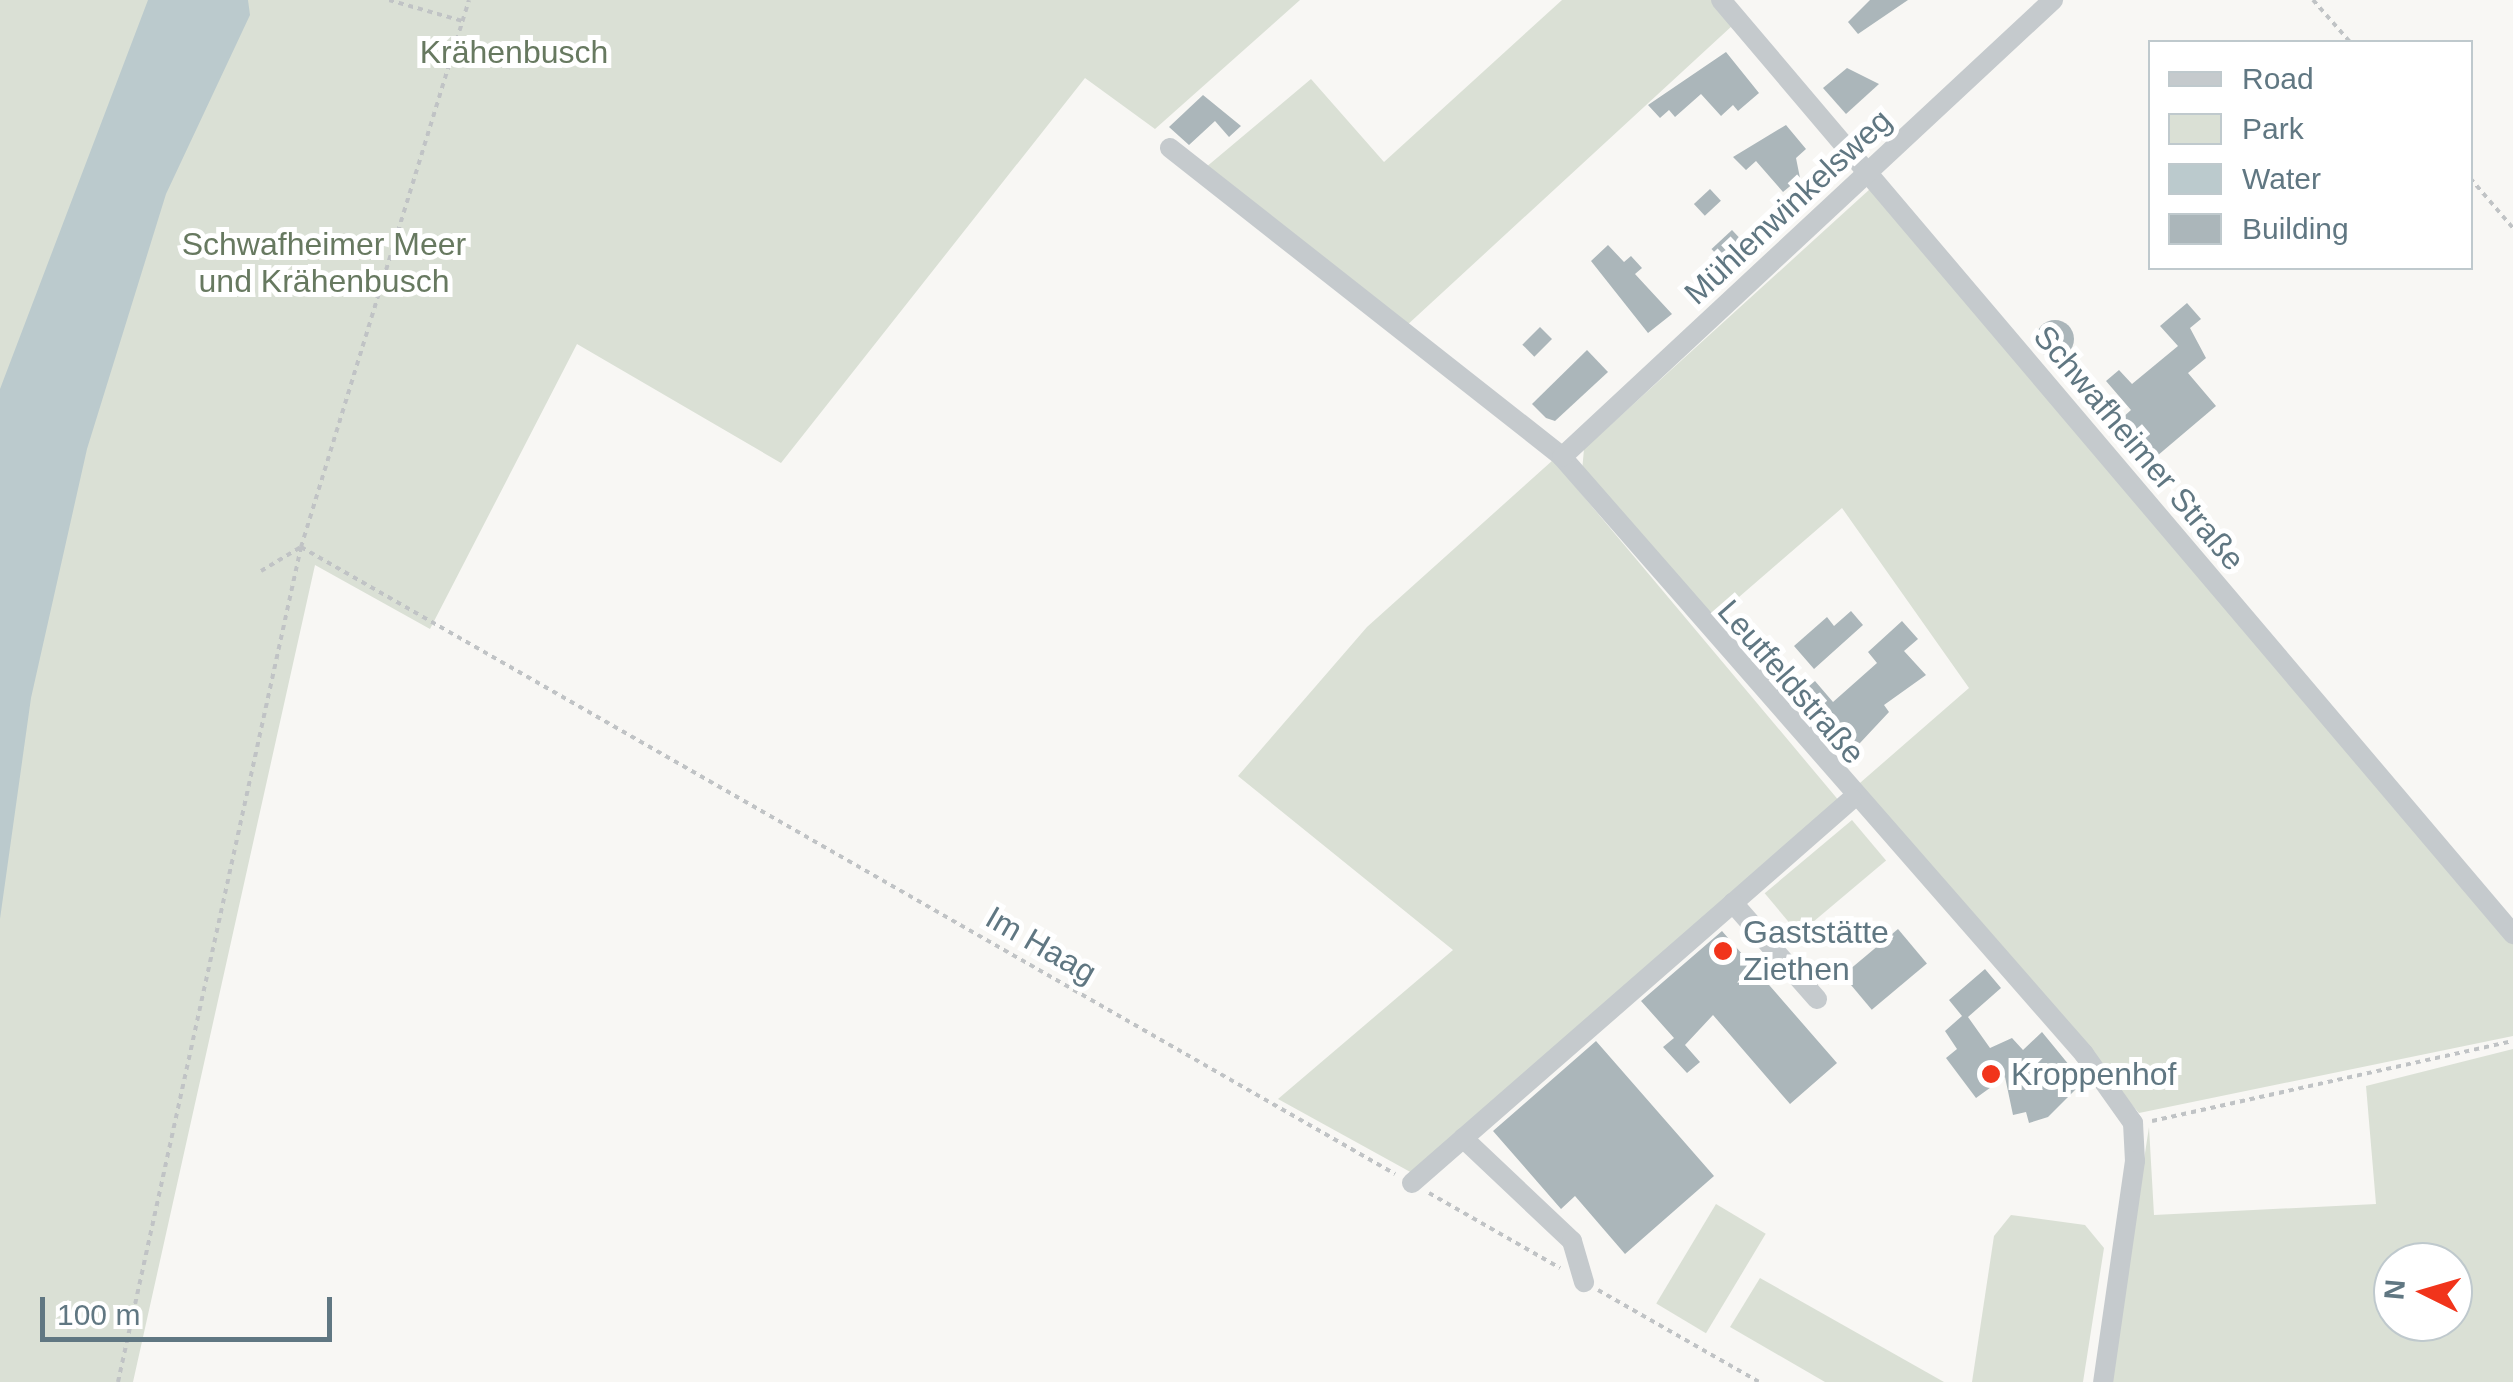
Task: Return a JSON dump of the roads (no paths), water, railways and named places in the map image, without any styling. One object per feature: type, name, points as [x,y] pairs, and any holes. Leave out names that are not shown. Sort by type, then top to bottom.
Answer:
[{"type":"street","name":"Schwafheimer Straße","points":[[1721,0],[2513,934]]},
{"type":"street","name":"Mühlenwinkelsweg","points":[[1562,456],[2053,0]]},
{"type":"street","name":"Leutfeldstraße","points":[[1170,148],[1562,456],[1852,799],[2084,1054],[2132,1123],[2136,1161],[2104,1382]]},
{"type":"street","points":[[1412,1184],[1852,799]]},
{"type":"street","points":[[1733,903],[1817,1000]]},
{"type":"street","points":[[1463,1138],[1572,1241],[1584,1282]]},
{"type":"water","points":[[148,0],[248,0],[250,15],[166,194],[87,449],[31,698],[0,919],[0,389]]},
{"type":"place","name":"Gaststätte Ziethen","points":[[1723,951]]},
{"type":"place","name":"Kroppenhof","points":[[1991,1074]]},
{"type":"park label","name":"Krähenbusch","points":[[514,52]]},
{"type":"park label","name":"Schwafheimer Meer und Krähenbusch","points":[[324,264]]}]
